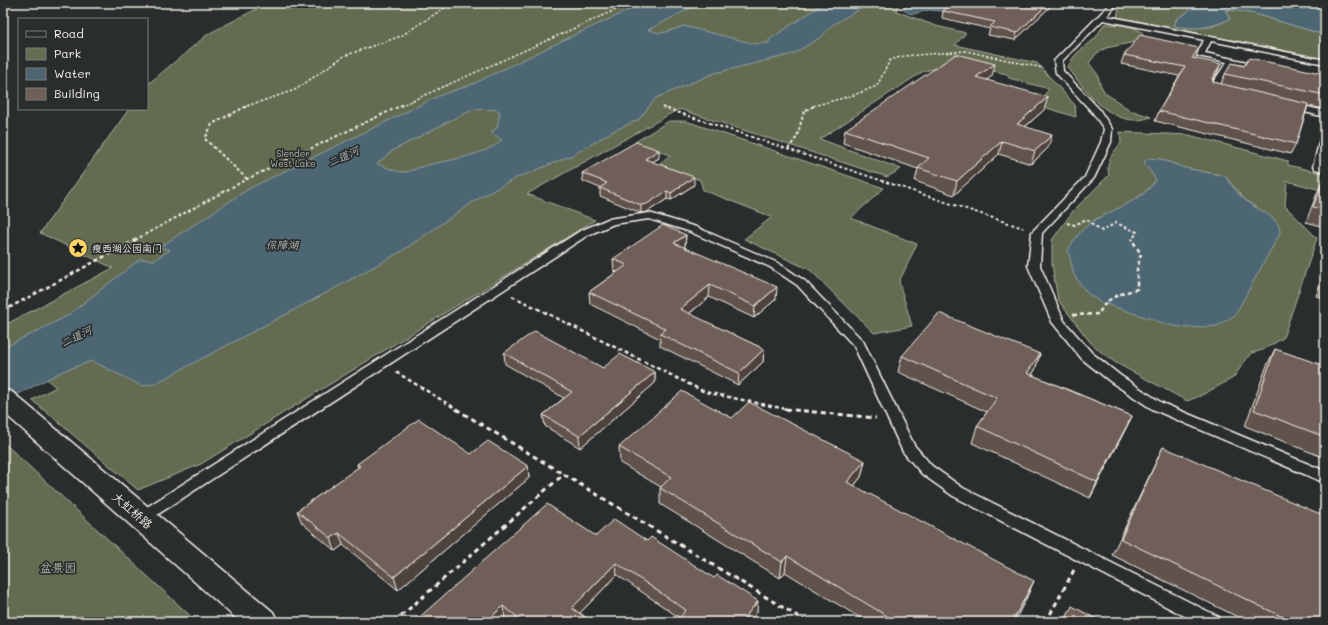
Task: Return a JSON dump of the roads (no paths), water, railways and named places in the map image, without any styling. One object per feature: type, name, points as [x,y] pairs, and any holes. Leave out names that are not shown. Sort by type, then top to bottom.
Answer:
[{"type":"street","name":"大虹桥路","points":[[8,403],[262,622]]},
{"type":"lane","points":[[1115,3],[1058,61],[1060,71],[1096,111],[1108,129],[1106,142],[1089,178],[1037,232],[1034,266],[1058,322],[1087,356],[1116,380],[1157,406],[1325,477]]},
{"type":"lane","points":[[1101,17],[1325,62]]},
{"type":"lane","points":[[1209,38],[1201,54],[1271,69]]},
{"type":"lane","points":[[1228,92],[1213,88],[1232,61]]},
{"type":"lane","points":[[1280,104],[1325,114]]},
{"type":"lane","points":[[1325,139],[1318,167],[1325,169]]},
{"type":"lane","points":[[141,518],[584,233],[612,221],[649,216],[692,228],[774,265],[801,283],[859,344],[908,448],[927,470],[958,492],[1212,622]]},
{"type":"water","name":"保障湖","points":[[645,3],[700,3],[648,30],[659,33],[684,26],[755,44],[769,43],[769,40],[824,3],[867,3],[867,5],[832,25],[821,37],[793,54],[715,73],[656,98],[638,120],[613,131],[573,155],[514,179],[476,200],[402,251],[154,384],[142,386],[92,361],[63,371],[3,402],[3,348],[67,316],[140,259],[154,260],[170,250],[160,247],[250,188],[441,95],[473,84],[574,35]],"holes":[[[475,109],[497,110],[500,112],[497,128],[491,132],[502,140],[486,150],[465,157],[424,166],[407,172],[398,171],[377,164],[392,151]]]},
{"type":"water","points":[[904,3],[947,3],[943,5],[949,8],[942,11],[929,10],[910,14],[904,10]]},
{"type":"water","points":[[1189,3],[1245,3],[1271,8],[1279,7],[1286,3],[1325,3],[1325,35],[1255,14],[1234,10],[1225,10],[1230,19],[1209,26],[1190,28],[1174,26],[1177,19],[1191,8]]},
{"type":"water","points":[[1149,158],[1160,159],[1185,168],[1225,176],[1242,198],[1267,214],[1279,227],[1280,233],[1235,315],[1217,326],[1186,328],[1169,325],[1100,302],[1087,293],[1074,275],[1068,250],[1087,226],[1136,199],[1150,187],[1156,180],[1144,162]]},
{"type":"place","name":"瘦西湖公园南门","points":[[78,248]]},
{"type":"park label","name":"Slender West Lake","points":[[293,158]]},
{"type":"park label","name":"盆景园","points":[[58,567]]},
{"type":"water label","name":"二道河","points":[[343,156]]},
{"type":"water label","name":"二道河","points":[[76,336]]}]
